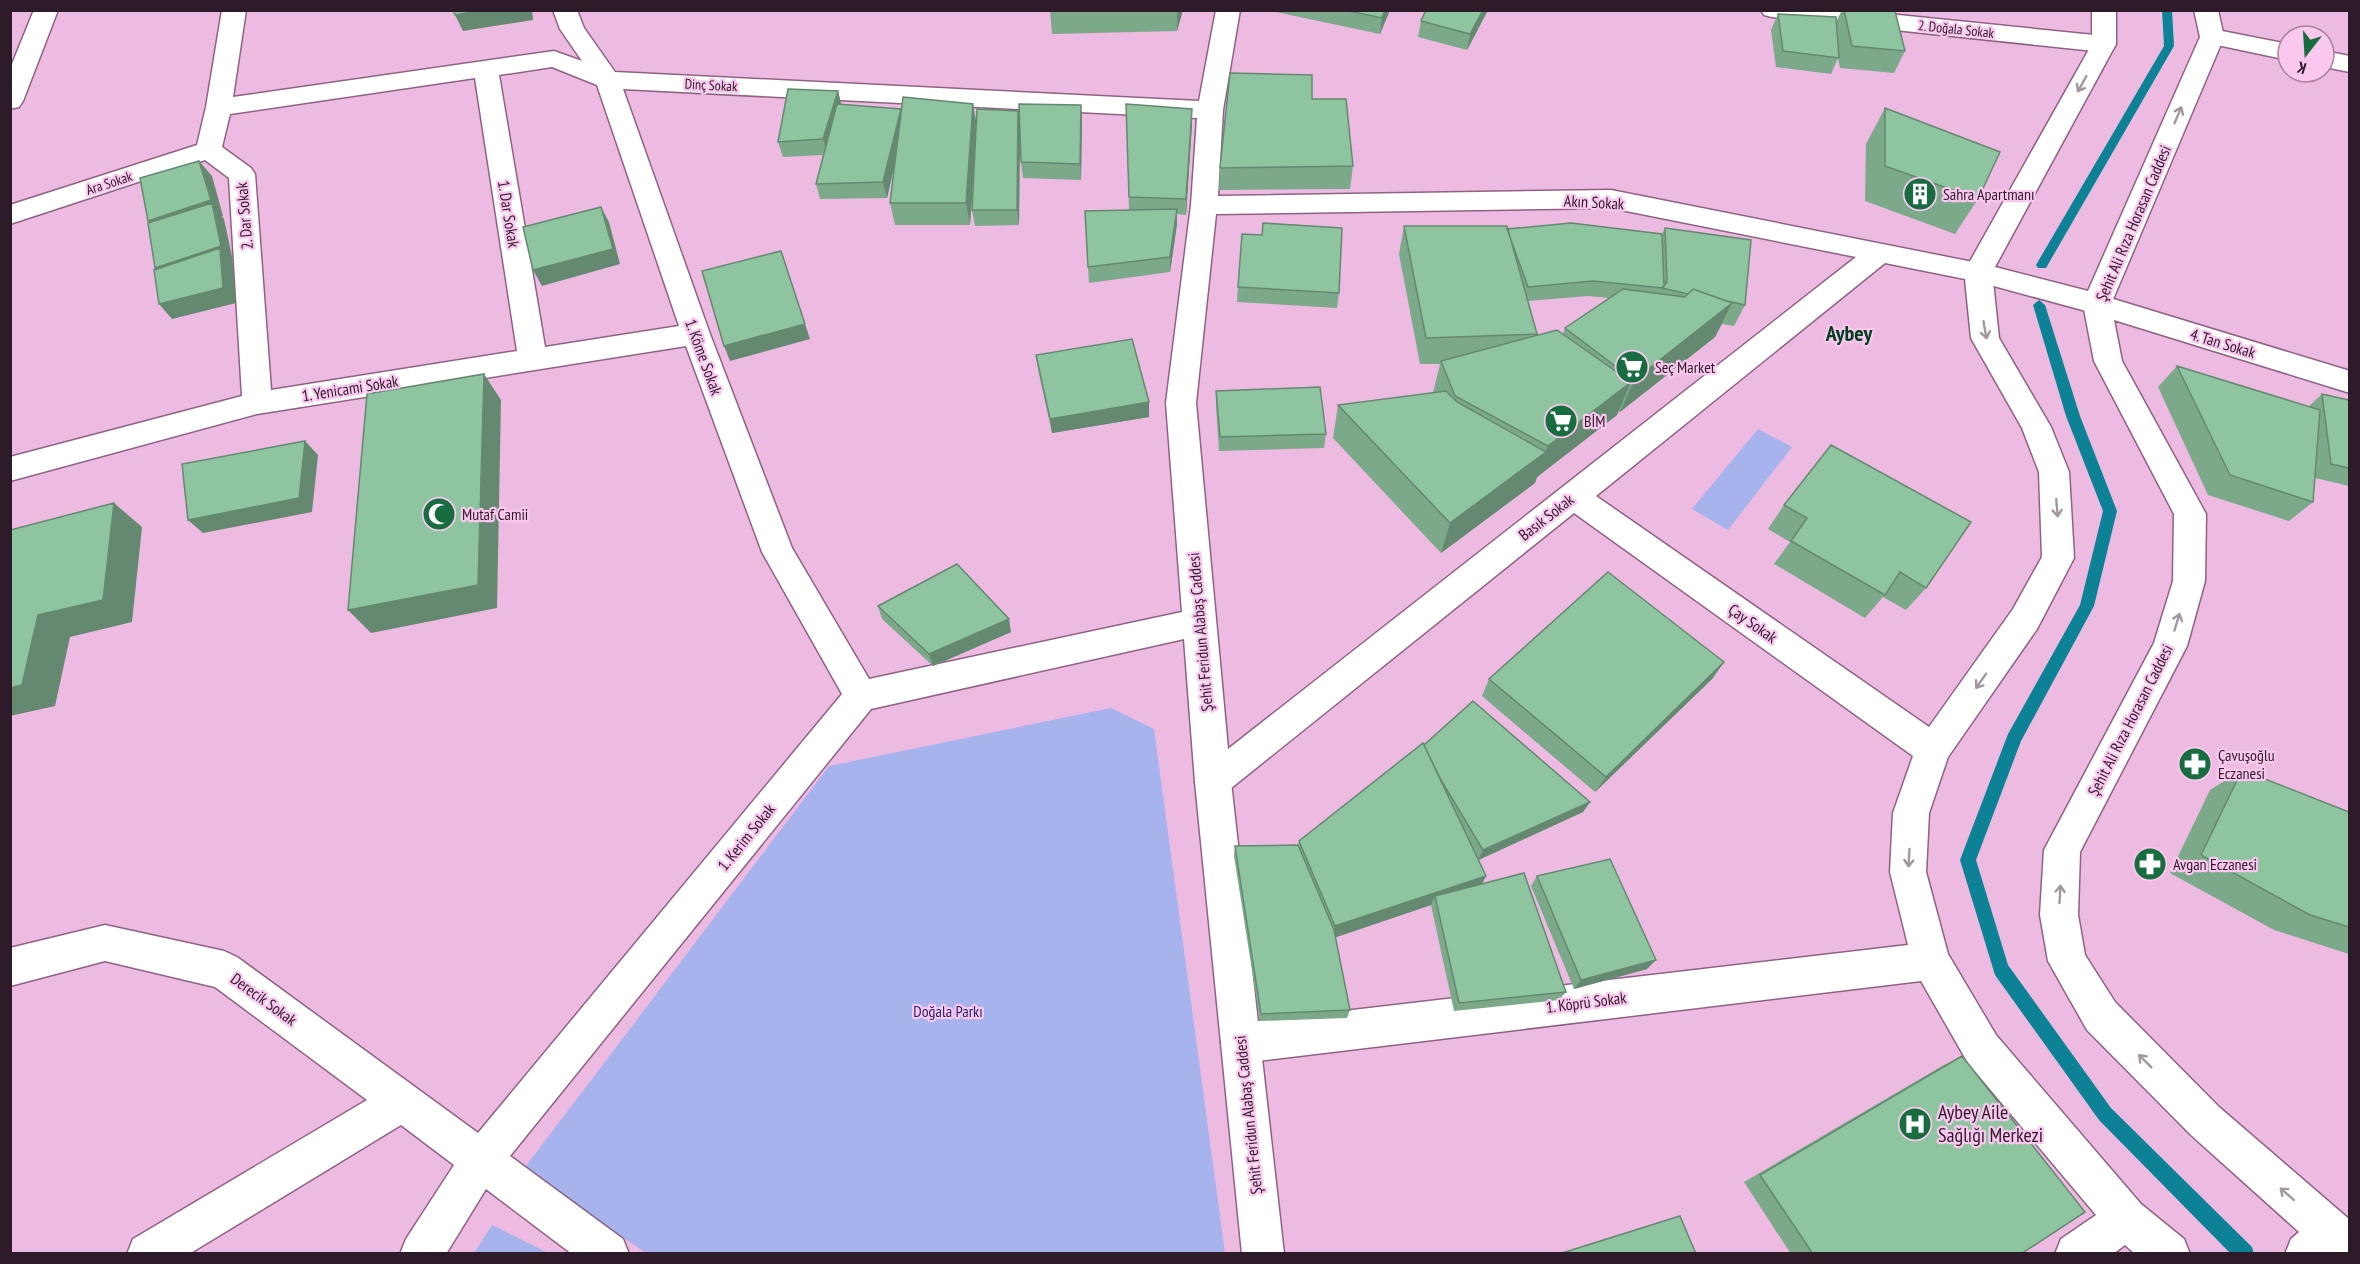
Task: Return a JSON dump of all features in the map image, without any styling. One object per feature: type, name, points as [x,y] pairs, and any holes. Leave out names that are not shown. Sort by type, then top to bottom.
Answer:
[{"type":"street","points":[[10,101],[46,10]]},
{"type":"street","points":[[208,150],[219,107],[234,10]]},
{"type":"street","name":"1. Köme Sokak","points":[[565,10],[572,29],[608,80],[696,334],[778,552],[861,696]]},
{"type":"street","name":"Şehit Feridun Alabaş Caddesi","points":[[1228,10],[1210,110],[1204,205],[1181,404],[1213,782],[1263,1254]]},
{"type":"street","name":"2. Doğala Sokak","points":[[1772,10],[2104,44]]},
{"type":"street","points":[[2104,10],[2104,44],[1978,272],[1985,338],[2036,427],[2054,472],[2058,516],[2058,558],[2025,619],[1934,750],[1911,813],[1908,872],[1931,961],[1982,1049],[2126,1219],[2169,1254]]},
{"type":"street","points":[[2206,10],[2212,37],[2276,50]]},
{"type":"street","name":"Şehit Ali Rıza Horasan Caddesi","points":[[2212,37],[2097,303],[2108,361],[2190,514],[2189,581],[2170,646],[2062,850],[2059,915],[2067,961],[2101,1016],[2329,1244]]},
{"type":"street","name":"Dinç Sokak","points":[[219,107],[554,59],[608,80],[1210,110]]},
{"type":"street","name":"1. Dar Sokak","points":[[486,69],[532,359]]},
{"type":"street","name":"Ara Sokak","points":[[10,215],[208,150]]},
{"type":"street","name":"2. Dar Sokak","points":[[208,150],[242,174],[257,404]]},
{"type":"street","name":"Akın Sokak","points":[[1204,205],[1611,199],[1978,272]]},
{"type":"street","name":"Basık Sokak","points":[[1213,782],[1880,253]]},
{"type":"street","name":"4. Tan Sokak","points":[[1978,272],[2097,303],[2349,382]]},
{"type":"street","name":"1. Yenicami Sokak","points":[[10,469],[257,404],[696,334]]},
{"type":"street","name":"Çay Sokak","points":[[1573,496],[1934,750]]},
{"type":"street","points":[[861,696],[1200,622]]},
{"type":"street","name":"1. Kerim Sokak","points":[[421,1254],[482,1159],[861,696]]},
{"type":"street","name":"Derecik Sokak","points":[[10,967],[105,943],[225,970],[608,1254]]},
{"type":"street","name":"1. Köprü Sokak","points":[[1241,1042],[1931,961]]},
{"type":"street","points":[[148,1254],[403,1101]]},
{"type":"street","points":[[2076,1254],[2126,1219]]},
{"type":"green space","points":[[1758,429],[1792,447],[1728,530],[1692,509]]},
{"type":"green space","name":"Doğala Parkı","points":[[1111,708],[1154,729],[1225,1253],[646,1253],[523,1170],[829,766]]},
{"type":"green space","points":[[492,1225],[548,1253],[474,1253]]},
{"type":"building","points":[[453,10],[484,10],[455,15]]},
{"type":"building","points":[[1344,10],[1385,10],[1382,18]]},
{"type":"building","points":[[1426,10],[1483,10],[1470,34],[1421,21]]},
{"type":"building","points":[[1844,10],[1895,11],[1905,51],[1852,46]]},
{"type":"building","points":[[1778,14],[1836,17],[1839,58],[1783,51]]},
{"type":"building","points":[[1230,73],[1312,75],[1312,99],[1346,99],[1353,166],[1220,168]]},
{"type":"building","points":[[788,89],[838,91],[823,139],[778,142]]},
{"type":"building","points":[[903,97],[973,104],[966,203],[890,203]]},
{"type":"building","points":[[837,104],[901,109],[883,182],[816,184]]},
{"type":"building","points":[[1019,104],[1081,105],[1080,164],[1021,162]]},
{"type":"building","points":[[1126,104],[1192,109],[1186,199],[1129,197]]},
{"type":"building","points":[[1885,108],[2000,152],[1978,199],[1885,166]]},
{"type":"building","points":[[977,109],[1018,111],[1017,210],[972,210]]},
{"type":"building","points":[[199,161],[211,200],[148,221],[140,178]]},
{"type":"building","points":[[212,203],[221,246],[155,268],[148,223]]},
{"type":"building","points":[[601,207],[613,249],[533,270],[523,227]]},
{"type":"building","points":[[1177,209],[1170,257],[1088,267],[1085,211]]},
{"type":"building","points":[[1263,223],[1342,228],[1339,293],[1238,287],[1242,234],[1262,235]]},
{"type":"building","points":[[1571,223],[1662,234],[1663,288],[1593,281],[1528,287],[1507,229]]},
{"type":"building","points":[[1404,226],[1507,226],[1537,334],[1426,338]]},
{"type":"building","points":[[1665,228],[1751,240],[1745,305],[1693,289],[1688,294],[1662,288],[1667,282]]},
{"type":"building","points":[[220,248],[223,288],[159,304],[154,270]]},
{"type":"building","points":[[781,251],[805,324],[724,346],[702,271]]},
{"type":"building","points":[[1623,289],[1685,297],[1693,289],[1732,303],[1634,380],[1565,328]]},
{"type":"building","points":[[1557,330],[1631,382],[1548,446],[1455,396],[1441,361]]},
{"type":"building","points":[[1132,339],[1149,402],[1050,419],[1036,355]]},
{"type":"building","points":[[2177,366],[2320,410],[2313,502],[2230,475]]},
{"type":"building","name":"Mutaf Camii","points":[[484,374],[478,585],[348,610],[367,394]]},
{"type":"building","points":[[1320,387],[1326,434],[1220,437],[1216,391]]},
{"type":"building","points":[[1446,391],[1457,402],[1546,452],[1450,523],[1338,405]]},
{"type":"building","points":[[2322,394],[2349,400],[2349,468],[2331,464]]},
{"type":"building","points":[[305,441],[299,498],[188,520],[182,464]]},
{"type":"building","points":[[1831,445],[1971,522],[1926,588],[1900,572],[1885,595],[1791,541],[1807,518],[1784,505]]},
{"type":"building","points":[[114,503],[103,600],[38,615],[22,685],[10,688],[10,530]]},
{"type":"building","points":[[957,564],[1009,619],[929,654],[878,606]]},
{"type":"building","points":[[1608,572],[1724,662],[1606,777],[1489,679]]},
{"type":"building","points":[[1473,701],[1590,802],[1483,850],[1441,780],[1424,745]]},
{"type":"building","points":[[1423,743],[1486,876],[1335,926],[1299,841]]},
{"type":"building","points":[[2242,770],[2349,812],[2349,927],[2310,915],[2201,855]]},
{"type":"building","points":[[1298,845],[1334,930],[1350,1010],[1261,1014],[1235,846]]},
{"type":"building","points":[[1610,859],[1656,960],[1581,980],[1537,876]]},
{"type":"building","points":[[1524,873],[1566,992],[1459,1003],[1435,896]]},
{"type":"building","name":"Aybey Aile Sağlığı Merkezi","points":[[1962,1056],[2085,1212],[2021,1254],[1813,1254],[1760,1175]]},
{"type":"building","points":[[1680,1216],[1696,1254],[1559,1254]]},
{"type":"waterway","points":[[2042,265],[2169,46],[2167,10]]},
{"type":"waterway","points":[[2039,305],[2073,416],[2110,511],[2087,606],[2014,739],[1968,860],[2001,969],[2105,1114],[2245,1254]]},
{"type":"place","name":"Sahra Apartmanı","points":[[1920,194]]},
{"type":"place","name":"Seç Market","points":[[1632,367]]},
{"type":"place","name":"BİM","points":[[1561,421]]},
{"type":"place","name":"Mutaf Camii","points":[[439,514]]},
{"type":"place","name":"Çavuşoğlu Eczanesi","points":[[2195,764]]},
{"type":"place","name":"Avgan Eczanesi","points":[[2150,864]]},
{"type":"place","name":"Aybey Aile Sağlığı Merkezi","points":[[1915,1124]]},
{"type":"district","name":"Aybey","points":[[1849,333]]}]
